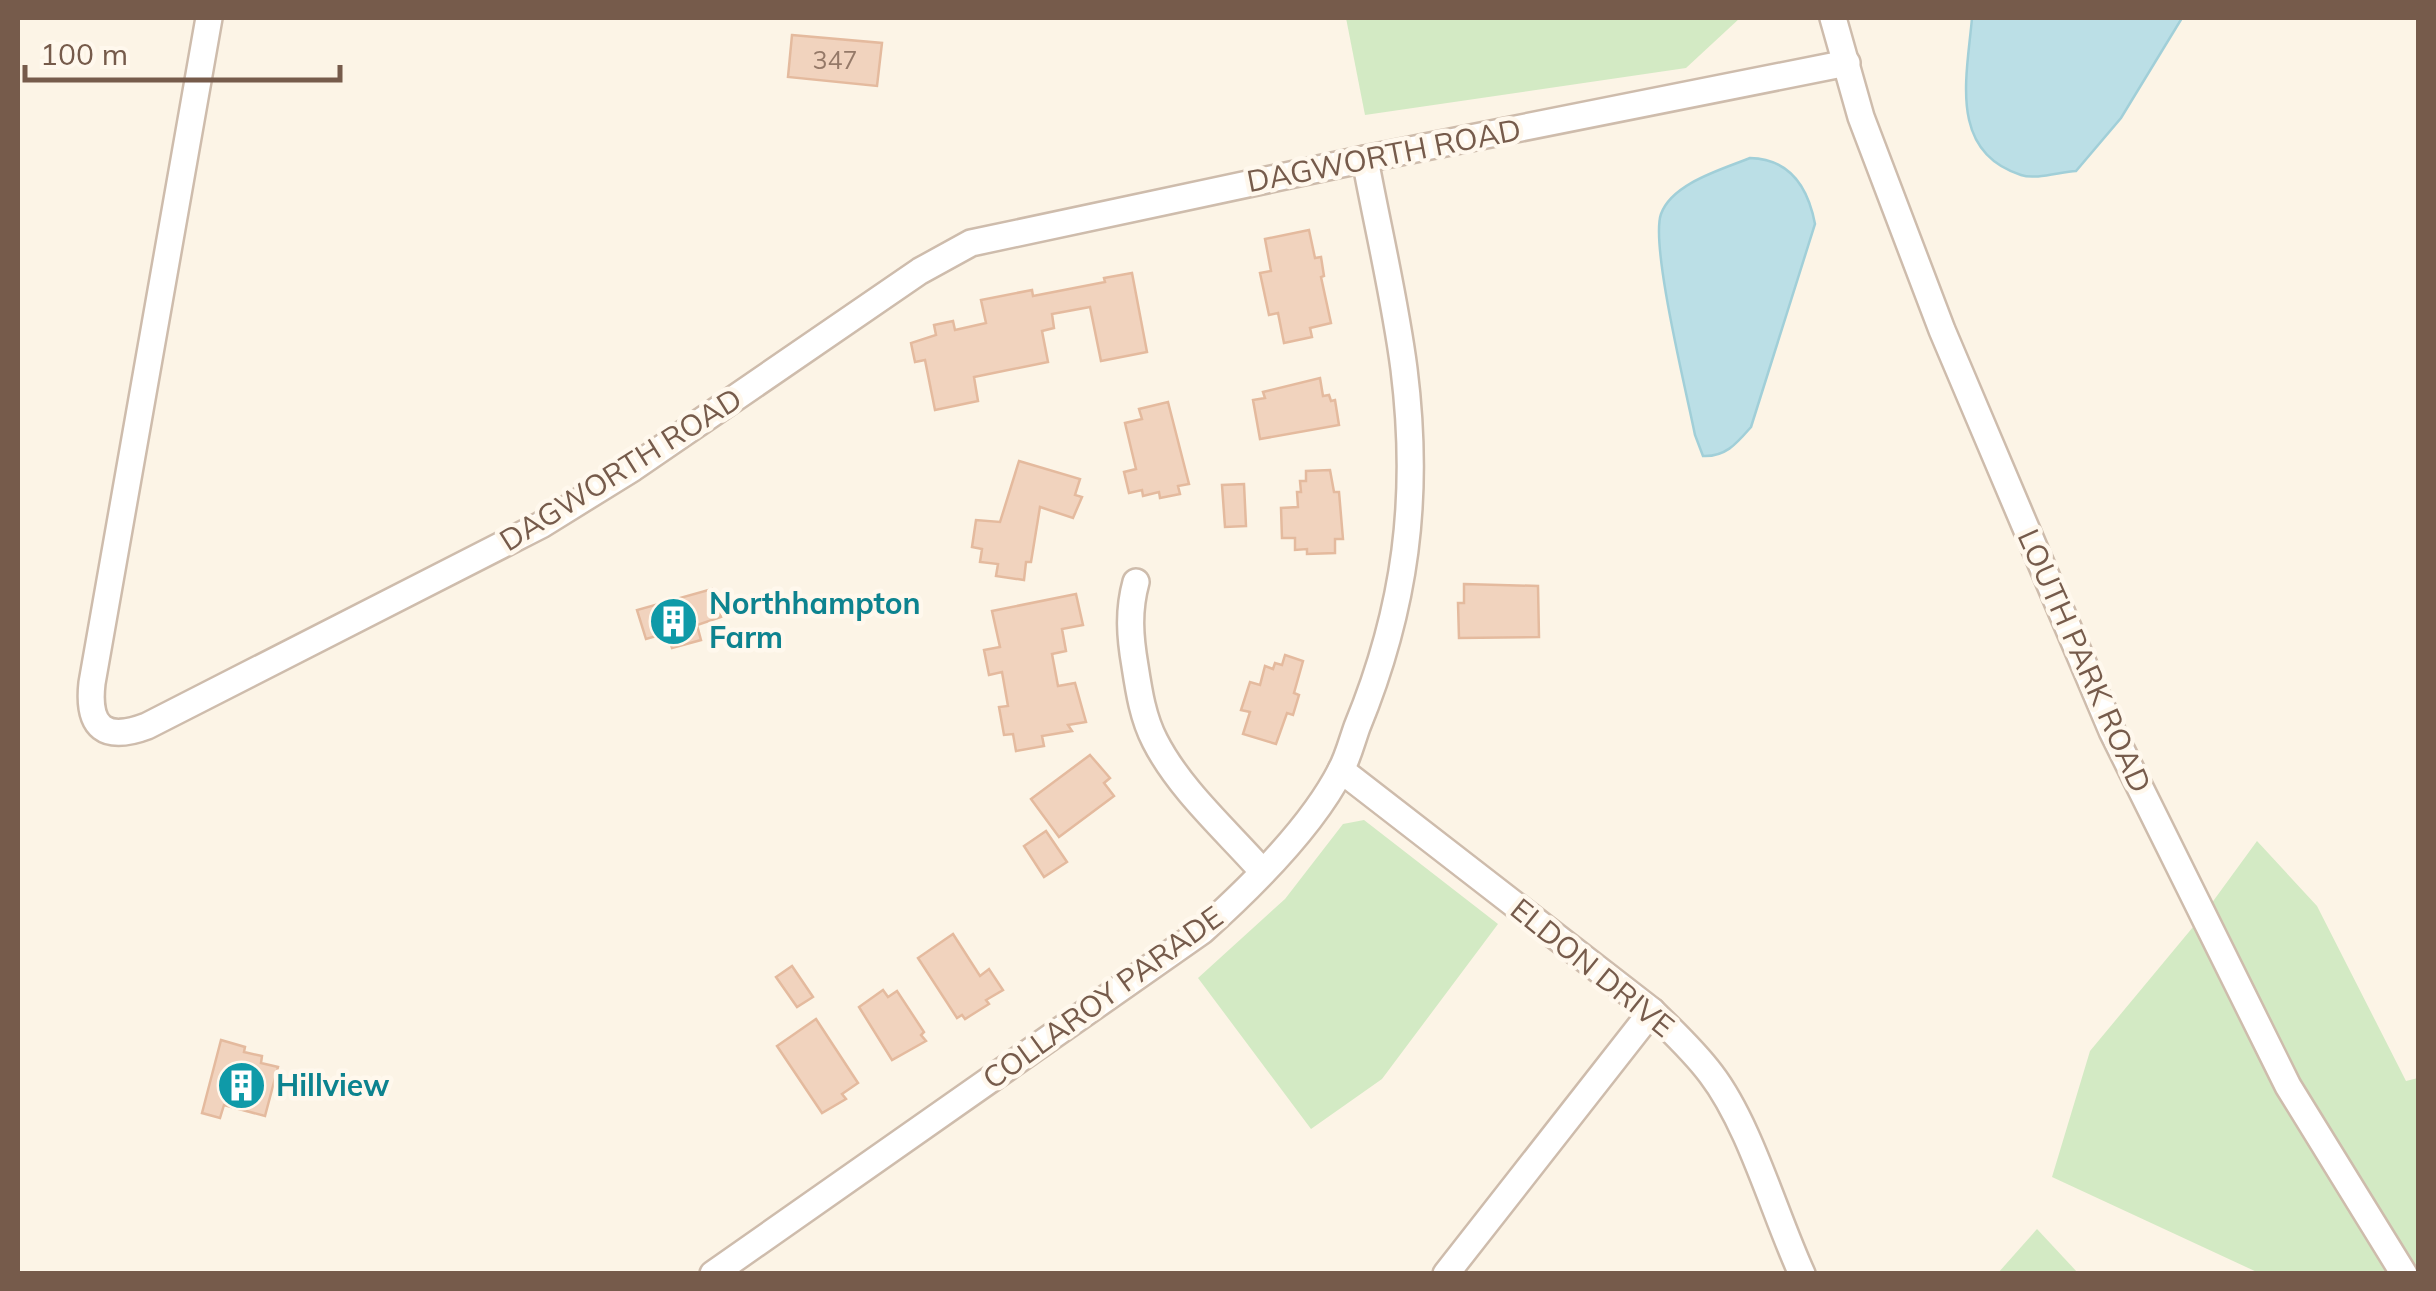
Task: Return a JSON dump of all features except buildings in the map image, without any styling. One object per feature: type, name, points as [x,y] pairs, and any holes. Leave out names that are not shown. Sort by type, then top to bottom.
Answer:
[{"type":"street","name":"DAGWORTH ROAD","points":[[209,18],[92,683],[92,716],[108,732],[147,726],[525,534],[633,468],[920,271],[971,242],[1847,63]]},
{"type":"street","name":"LOUTH PARK ROAD","points":[[1834,18],[1860,117],[1942,330],[2112,732],[2288,1086],[2404,1274]]},
{"type":"street","name":"COLLAROY PARADE","points":[[712,1274],[1168,958],[1213,922],[1263,872],[1322,800],[1341,770],[1373,690],[1396,612],[1409,531],[1411,490],[1404,370],[1365,159]]},
{"type":"street","points":[[1136,582],[1130,608],[1130,638],[1142,706],[1154,739],[1172,768],[1263,872]]},
{"type":"street","name":"ELDON DRIVE","points":[[1341,770],[1652,1011],[1712,1075],[1736,1113],[1802,1274]]},
{"type":"street","points":[[1446,1274],[1652,1011]]},
{"type":"green space","points":[[1346,18],[1740,18],[1686,68],[1365,115]]},
{"type":"green space","points":[[1364,820],[1498,924],[1382,1079],[1311,1129],[1198,978],[1285,899],[1343,824]]},
{"type":"green space","points":[[2257,841],[2317,906],[2406,1081],[2418,1078],[2418,1273],[2259,1273],[2052,1177],[2090,1051],[2203,915]]},
{"type":"green space","points":[[2037,1229],[2078,1273],[1998,1273]]},
{"type":"water","points":[[1972,18],[2182,18],[2121,118],[2076,171],[2033,177],[1998,164],[1982,149],[1972,131],[1966,87]]},
{"type":"water","points":[[1750,158],[1776,164],[1795,178],[1808,198],[1815,224],[1751,427],[1725,451],[1703,456],[1695,435],[1665,287],[1661,214],[1667,203],[1687,186]]},
{"type":"place","name":"Northhampton Farm","points":[[674,621]]},
{"type":"place","name":"Hillview","points":[[241,1086]]}]
